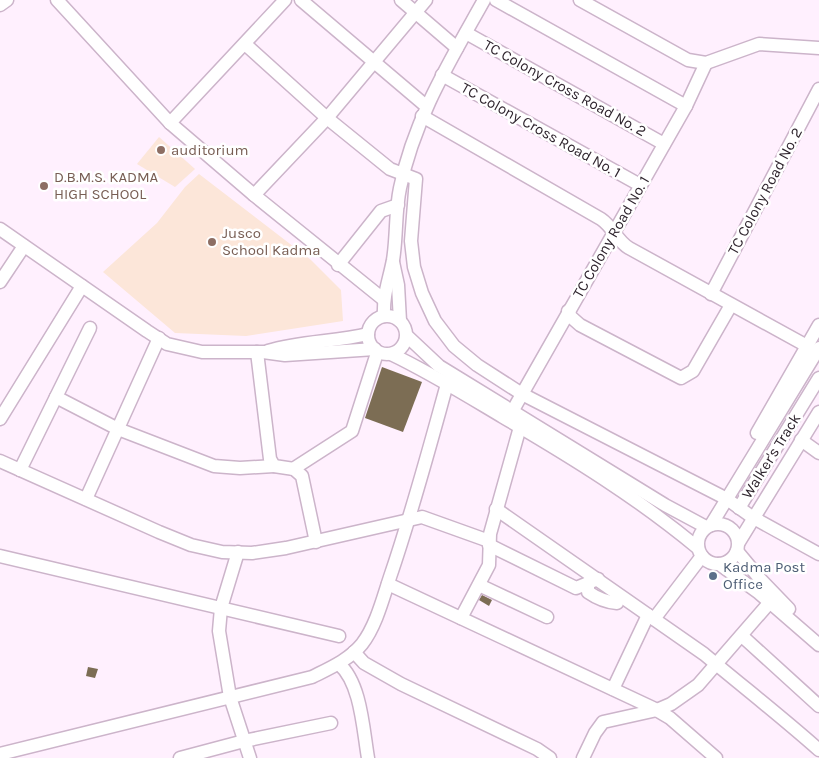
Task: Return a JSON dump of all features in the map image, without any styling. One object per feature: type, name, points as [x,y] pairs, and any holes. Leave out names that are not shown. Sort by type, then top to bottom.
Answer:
[{"type":"street","points":[[0,5],[7,0]]},
{"type":"street","points":[[56,0],[170,123],[338,265],[384,299]]},
{"type":"street","points":[[170,123],[285,0]]},
{"type":"street","points":[[301,0],[374,63],[424,111],[601,218],[614,231],[620,242],[629,248],[731,305],[813,347]]},
{"type":"street","points":[[401,0],[457,48]]},
{"type":"street","points":[[254,195],[327,118],[426,0]]},
{"type":"street","points":[[384,316],[384,299],[393,260],[403,173],[424,111],[484,0]]},
{"type":"street","points":[[496,0],[686,106]]},
{"type":"street","points":[[580,0],[688,60],[706,63],[759,44],[819,48]]},
{"type":"street","name":"TC Colony Cross Road No. 2","points":[[466,33],[664,144]]},
{"type":"street","points":[[245,44],[327,118],[390,169],[414,176],[417,182],[412,214],[411,242],[414,267],[422,293],[435,321],[454,346],[477,365],[522,394],[724,497],[752,518],[819,554]]},
{"type":"street","name":"TC Colony Road No. 1","points":[[513,410],[686,106],[706,63]]},
{"type":"street","name":"TC Colony Cross Road No. 1","points":[[442,75],[640,185]]},
{"type":"street","name":"TC Colony Road No. 2","points":[[711,294],[819,89]]},
{"type":"street","points":[[338,265],[381,211],[398,205]]},
{"type":"street","points":[[0,229],[159,338],[181,348],[202,352],[260,352],[285,355],[376,351],[391,354],[447,384],[612,482],[659,516],[709,562],[726,563],[738,547],[752,518],[819,412]]},
{"type":"street","points":[[0,282],[24,246]]},
{"type":"street","points":[[393,260],[398,285],[400,321]]},
{"type":"street","points":[[0,419],[82,286]]},
{"type":"street","points":[[568,311],[571,317],[580,325],[681,378],[693,371],[731,305]]},
{"type":"street","points":[[376,351],[370,342],[368,334],[370,326],[376,319],[384,316],[393,316],[405,328],[407,336],[439,366],[665,505],[708,526],[720,523],[729,526],[736,533],[738,547],[761,580],[786,606],[819,634]]},
{"type":"street","points":[[613,689],[651,617],[700,552],[698,540],[813,347],[819,325]]},
{"type":"street","points":[[20,470],[90,328]]},
{"type":"street","points":[[260,352],[285,345],[337,341],[368,334]]},
{"type":"street","points":[[391,354],[399,351],[407,336]]},
{"type":"street","points":[[86,500],[159,338]]},
{"type":"street","points":[[293,469],[352,431],[376,351]]},
{"type":"street","points":[[260,352],[270,459],[274,466]]},
{"type":"street","name":"Walker's Track","points":[[739,508],[819,378]]},
{"type":"street","points":[[0,754],[312,677],[338,664],[354,652],[364,642],[388,584],[410,519],[447,384]]},
{"type":"street","points":[[56,397],[118,429],[214,466],[240,468],[274,466],[293,469],[302,476],[316,542]]},
{"type":"street","points":[[460,618],[489,565],[489,543],[496,509],[520,427]]},
{"type":"street","points":[[801,440],[819,453]]},
{"type":"street","points":[[0,461],[191,546],[252,553],[316,542],[410,519],[428,518],[489,543],[576,588],[593,581]]},
{"type":"street","points":[[496,509],[593,581],[651,617],[704,654],[779,714],[819,750]]},
{"type":"street","points":[[238,552],[221,608],[219,631],[230,697],[250,758]]},
{"type":"street","points":[[0,556],[339,636]]},
{"type":"street","points":[[719,564],[770,602],[819,645]]},
{"type":"street","points":[[593,581],[588,592],[600,600],[617,603]]},
{"type":"street","points":[[388,584],[657,710],[670,718],[716,758]]},
{"type":"street","points":[[479,585],[547,617]]},
{"type":"street","points":[[583,758],[595,733],[603,722],[657,710],[685,695],[717,666],[770,602]]},
{"type":"street","points":[[742,636],[819,706]]},
{"type":"street","points":[[354,652],[364,663],[400,684],[536,749],[550,758]]},
{"type":"street","points":[[338,664],[350,677],[355,690],[368,758]]},
{"type":"street","points":[[180,758],[244,741],[331,723]]},
{"type":"shaded area","name":"auditorium","points":[[159,137],[195,169],[175,187],[137,164]]},
{"type":"shaded area","name":"Jusco School Kadma","points":[[199,174],[311,260],[341,290],[343,321],[246,336],[175,333],[103,272],[157,223],[185,187]]},
{"type":"building","points":[[382,367],[422,382],[403,432],[365,418]]},
{"type":"building","points":[[482,595],[492,600],[489,606],[479,600]]},
{"type":"building","points":[[88,667],[98,669],[95,678],[86,676]]},
{"type":"place","name":"auditorium","points":[[161,150]]},
{"type":"place","name":"D.B.M.S. KADMA HIGH SCHOOL","points":[[44,186]]},
{"type":"place","name":"Jusco School Kadma","points":[[212,242]]},
{"type":"place","name":"Kadma Post Office","points":[[713,576]]}]
